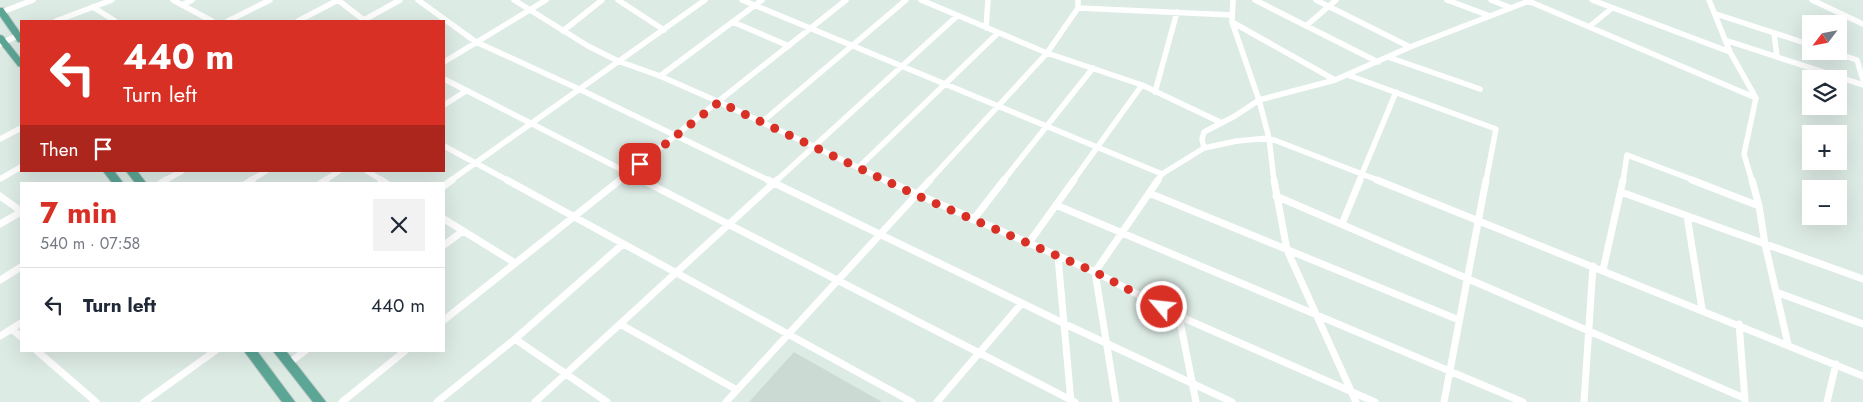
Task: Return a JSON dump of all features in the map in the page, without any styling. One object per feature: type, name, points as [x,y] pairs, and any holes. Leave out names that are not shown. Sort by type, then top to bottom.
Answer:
[{"type":"main road","points":[[1,11],[20,37]]},
{"type":"main road","points":[[1,42],[20,63]]},
{"type":"main road","points":[[109,172],[117,182]]},
{"type":"main road","points":[[133,172],[140,182]]},
{"type":"main road","points":[[251,352],[289,402]]},
{"type":"main road","points":[[280,352],[320,402]]},
{"type":"street","points":[[1,11],[34,0]]},
{"type":"street","points":[[59,20],[112,0]]},
{"type":"street","points":[[173,0],[210,20]]},
{"type":"street","points":[[182,4],[192,0]]},
{"type":"street","points":[[230,20],[270,0]]},
{"type":"street","points":[[300,20],[338,0],[363,20]]},
{"type":"street","points":[[366,20],[400,0]]},
{"type":"street","points":[[418,0],[476,42],[579,89],[1065,324],[1232,402]]},
{"type":"street","points":[[514,0],[563,31],[618,61],[660,76],[719,102],[916,195],[1095,272],[1179,316],[1375,402]]},
{"type":"street","points":[[445,61],[546,0]]},
{"type":"street","points":[[563,31],[602,0]]},
{"type":"street","points":[[618,0],[664,30]]},
{"type":"street","points":[[445,185],[705,0]]},
{"type":"street","points":[[742,0],[1162,174]]},
{"type":"street","points":[[660,76],[762,0]]},
{"type":"street","points":[[445,319],[846,0]]},
{"type":"street","points":[[762,122],[906,0]]},
{"type":"street","points":[[921,0],[1047,53],[1142,85],[1222,123]]},
{"type":"street","points":[[986,28],[988,0]]},
{"type":"street","points":[[726,402],[1047,53],[1078,8],[1078,0]]},
{"type":"street","points":[[1233,0],[1232,22],[1259,100],[1269,138],[1276,196],[1287,250],[1356,402]]},
{"type":"street","points":[[1256,0],[1378,62]]},
{"type":"street","points":[[1316,0],[1410,47]]},
{"type":"street","points":[[1306,26],[1336,0]]},
{"type":"street","points":[[1447,0],[1490,16]]},
{"type":"street","points":[[1491,0],[1511,8]]},
{"type":"street","points":[[1592,0],[1730,52]]},
{"type":"street","points":[[1709,0],[1730,52],[1756,98],[1744,154],[1759,206],[1765,244],[1788,344]]},
{"type":"street","points":[[1812,0],[1863,24]]},
{"type":"street","points":[[1204,148],[1202,139],[1204,132],[1259,100],[1335,80],[1410,47],[1527,1],[1756,98]]},
{"type":"street","points":[[93,7],[112,20]]},
{"type":"street","points":[[1078,8],[1232,15]]},
{"type":"street","points":[[1589,27],[1612,8]]},
{"type":"street","points":[[1155,92],[1177,12]]},
{"type":"street","points":[[1716,14],[1802,42]]},
{"type":"street","points":[[535,402],[957,16]]},
{"type":"street","points":[[733,22],[789,46]]},
{"type":"street","points":[[1232,22],[1335,80]]},
{"type":"street","points":[[859,167],[998,33]]},
{"type":"street","points":[[1774,33],[1776,57]]},
{"type":"street","points":[[1,42],[20,37]]},
{"type":"street","points":[[1725,40],[1863,85]]},
{"type":"street","points":[[1388,57],[1480,89]]},
{"type":"street","points":[[1848,57],[1857,60],[1863,80]]},
{"type":"street","points":[[973,220],[1093,68]]},
{"type":"street","points":[[1348,75],[1496,129],[1444,402]]},
{"type":"street","points":[[445,80],[1072,401]]},
{"type":"street","points":[[1028,244],[1142,85]]},
{"type":"street","points":[[445,104],[466,90]]},
{"type":"street","points":[[1342,224],[1396,92]]},
{"type":"street","points":[[0,139],[20,129]]},
{"type":"street","points":[[1116,402],[1095,272],[1120,232],[1162,174],[1204,148],[1238,141],[1269,138],[1363,173],[1739,324],[1863,376]]},
{"type":"street","points":[[445,147],[789,333],[912,402]]},
{"type":"street","points":[[1603,270],[1627,155],[1759,206]]},
{"type":"street","points":[[0,179],[20,169]]},
{"type":"street","points":[[163,182],[180,172]]},
{"type":"street","points":[[249,182],[264,172]]},
{"type":"street","points":[[323,182],[338,172]]},
{"type":"street","points":[[369,172],[384,182]]},
{"type":"street","points":[[1620,192],[1863,279]]},
{"type":"street","points":[[1149,193],[1460,320]]},
{"type":"street","points":[[0,196],[20,211]]},
{"type":"street","points":[[1276,196],[1588,330],[1745,400],[1739,324]]},
{"type":"street","points":[[1056,205],[1523,402]]},
{"type":"street","points":[[0,224],[20,213]]},
{"type":"street","points":[[1687,216],[1702,309]]},
{"type":"street","points":[[445,220],[515,264]]},
{"type":"street","points":[[445,244],[463,231]]},
{"type":"street","points":[[437,402],[515,339],[623,244]]},
{"type":"street","points":[[1058,257],[1072,401]]},
{"type":"street","points":[[1584,402],[1593,266]]},
{"type":"street","points":[[0,280],[20,268]]},
{"type":"street","points":[[1776,292],[1863,324]]},
{"type":"street","points":[[937,402],[1022,303]]},
{"type":"street","points":[[1179,316],[1196,402]]},
{"type":"street","points":[[0,336],[20,324]]},
{"type":"street","points":[[620,324],[738,390]]},
{"type":"street","points":[[12,329],[20,336]]},
{"type":"street","points":[[515,339],[607,402]]},
{"type":"street","points":[[38,352],[96,402]]},
{"type":"street","points":[[144,402],[214,352]]},
{"type":"street","points":[[289,363],[304,352]]},
{"type":"street","points":[[342,402],[404,352]]},
{"type":"street","points":[[1827,402],[1836,364]]},
{"type":"shaded area","points":[[794,352],[882,402],[749,402]]},
{"type":"route","points":[[640,164],[719,102],[916,195],[1095,272],[1162,307]]}]
